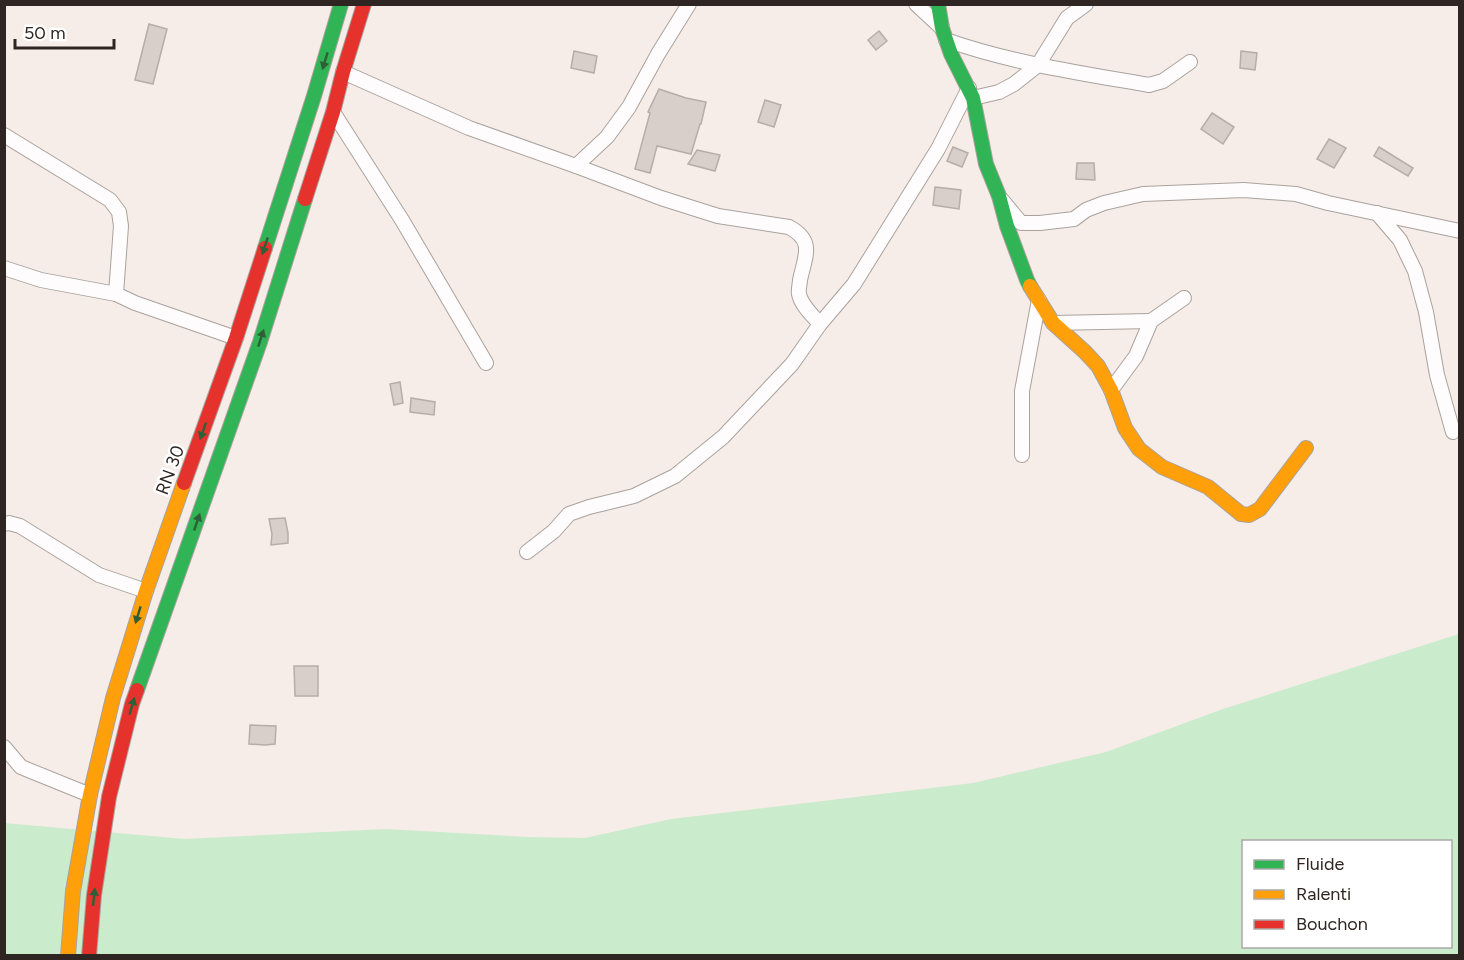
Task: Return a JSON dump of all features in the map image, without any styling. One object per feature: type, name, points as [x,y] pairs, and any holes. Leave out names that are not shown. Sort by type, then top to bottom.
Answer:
[{"type":"main road","name":"RN 30","points":[[68,956],[73,891],[90,795],[113,698],[146,591],[236,338],[342,4]]},
{"type":"main road","points":[[90,956],[94,895],[109,797],[132,704],[260,342],[333,112],[364,4]]},
{"type":"main road","points":[[938,4],[951,54],[971,93],[986,164],[1027,280],[1053,323],[1098,366],[1111,390],[1125,428],[1139,449],[1162,467],[1208,487],[1241,514],[1249,515],[1260,508],[1305,448]]},
{"type":"street","points":[[576,166],[607,137],[629,107],[689,4]]},
{"type":"street","points":[[916,4],[944,34],[979,52],[1038,65],[1149,85],[1163,81],[1190,62]]},
{"type":"street","points":[[527,552],[554,531],[569,514],[633,496],[675,476],[723,437],[792,364],[820,324],[854,284],[971,93],[999,92],[1014,84],[1038,65],[1067,18],[1086,4]]},
{"type":"street","points":[[343,72],[469,128],[661,198],[718,216],[789,227],[800,233],[805,242],[806,254],[798,293],[820,324]]},
{"type":"street","points":[[333,112],[402,220],[486,363]]},
{"type":"street","points":[[4,135],[110,200],[119,212],[121,226],[116,294]]},
{"type":"street","points":[[1021,223],[1074,219],[1086,210],[1104,203],[1143,194],[1244,190],[1296,194],[1460,231]]},
{"type":"street","points":[[999,196],[1021,223]]},
{"type":"street","points":[[1377,213],[1400,240],[1415,271],[1426,312],[1437,375],[1453,432]]},
{"type":"street","points":[[1012,241],[1021,223]]},
{"type":"street","points":[[4,268],[41,280],[116,294],[135,303],[236,338]]},
{"type":"street","points":[[1111,390],[1136,356],[1151,321],[1184,298]]},
{"type":"street","points":[[1022,455],[1023,391],[1039,300]]},
{"type":"street","points":[[1053,323],[1151,321]]},
{"type":"street","points":[[4,524],[20,526],[99,575],[146,591]]},
{"type":"street","points":[[4,747],[21,767],[90,795]]},
{"type":"green space","points":[[1459,634],[1459,955],[5,955],[4,823],[185,839],[386,829],[585,838],[671,819],[973,783],[1106,752],[1223,709]]},
{"type":"building","points":[[149,24],[167,29],[153,84],[135,80]]},
{"type":"building","points":[[879,31],[887,41],[876,50],[868,40]]},
{"type":"building","points":[[574,51],[597,56],[594,73],[571,68]]},
{"type":"building","points":[[1241,51],[1257,53],[1255,70],[1240,68]]},
{"type":"building","points":[[659,89],[706,102],[691,154],[657,146],[650,173],[635,169],[650,113],[648,112]]},
{"type":"building","points":[[765,100],[781,105],[774,127],[758,122]]},
{"type":"building","points":[[1212,113],[1234,127],[1223,144],[1201,129]]},
{"type":"building","points":[[1329,139],[1346,148],[1334,168],[1317,159]]},
{"type":"building","points":[[953,147],[968,153],[962,167],[947,161]]},
{"type":"building","points":[[1379,147],[1413,168],[1408,176],[1374,156]]},
{"type":"building","points":[[697,150],[720,155],[715,171],[688,164]]},
{"type":"building","points":[[1077,163],[1094,163],[1095,180],[1076,179]]},
{"type":"building","points":[[935,187],[961,190],[959,209],[933,205]]},
{"type":"building","points":[[400,382],[403,403],[394,405],[390,384]]},
{"type":"building","points":[[411,398],[435,402],[434,415],[410,412]]},
{"type":"building","points":[[285,518],[288,543],[271,545],[272,534],[269,519]]},
{"type":"building","points":[[294,666],[318,666],[318,696],[295,696]]},
{"type":"building","points":[[250,725],[276,726],[275,744],[249,744]]},
{"type":"traffic: fast","points":[[265,248],[341,4]]},
{"type":"traffic: fast","points":[[938,4],[942,28],[951,54],[973,98],[986,164],[1030,286]]},
{"type":"traffic: fast","points":[[137,690],[260,342],[305,199]]},
{"type":"traffic: slow","points":[[1030,286],[1053,323],[1098,366],[1111,390],[1125,428],[1139,449],[1162,467],[1208,487],[1241,514],[1249,515],[1260,509],[1306,448]]},
{"type":"traffic: slow","points":[[68,956],[73,891],[90,795],[113,698],[146,591],[184,483]]},
{"type":"traffic: jam","points":[[305,199],[364,4]]},
{"type":"traffic: jam","points":[[184,483],[236,338],[265,248]]},
{"type":"traffic: jam","points":[[89,956],[94,895],[109,797],[137,690]]}]
